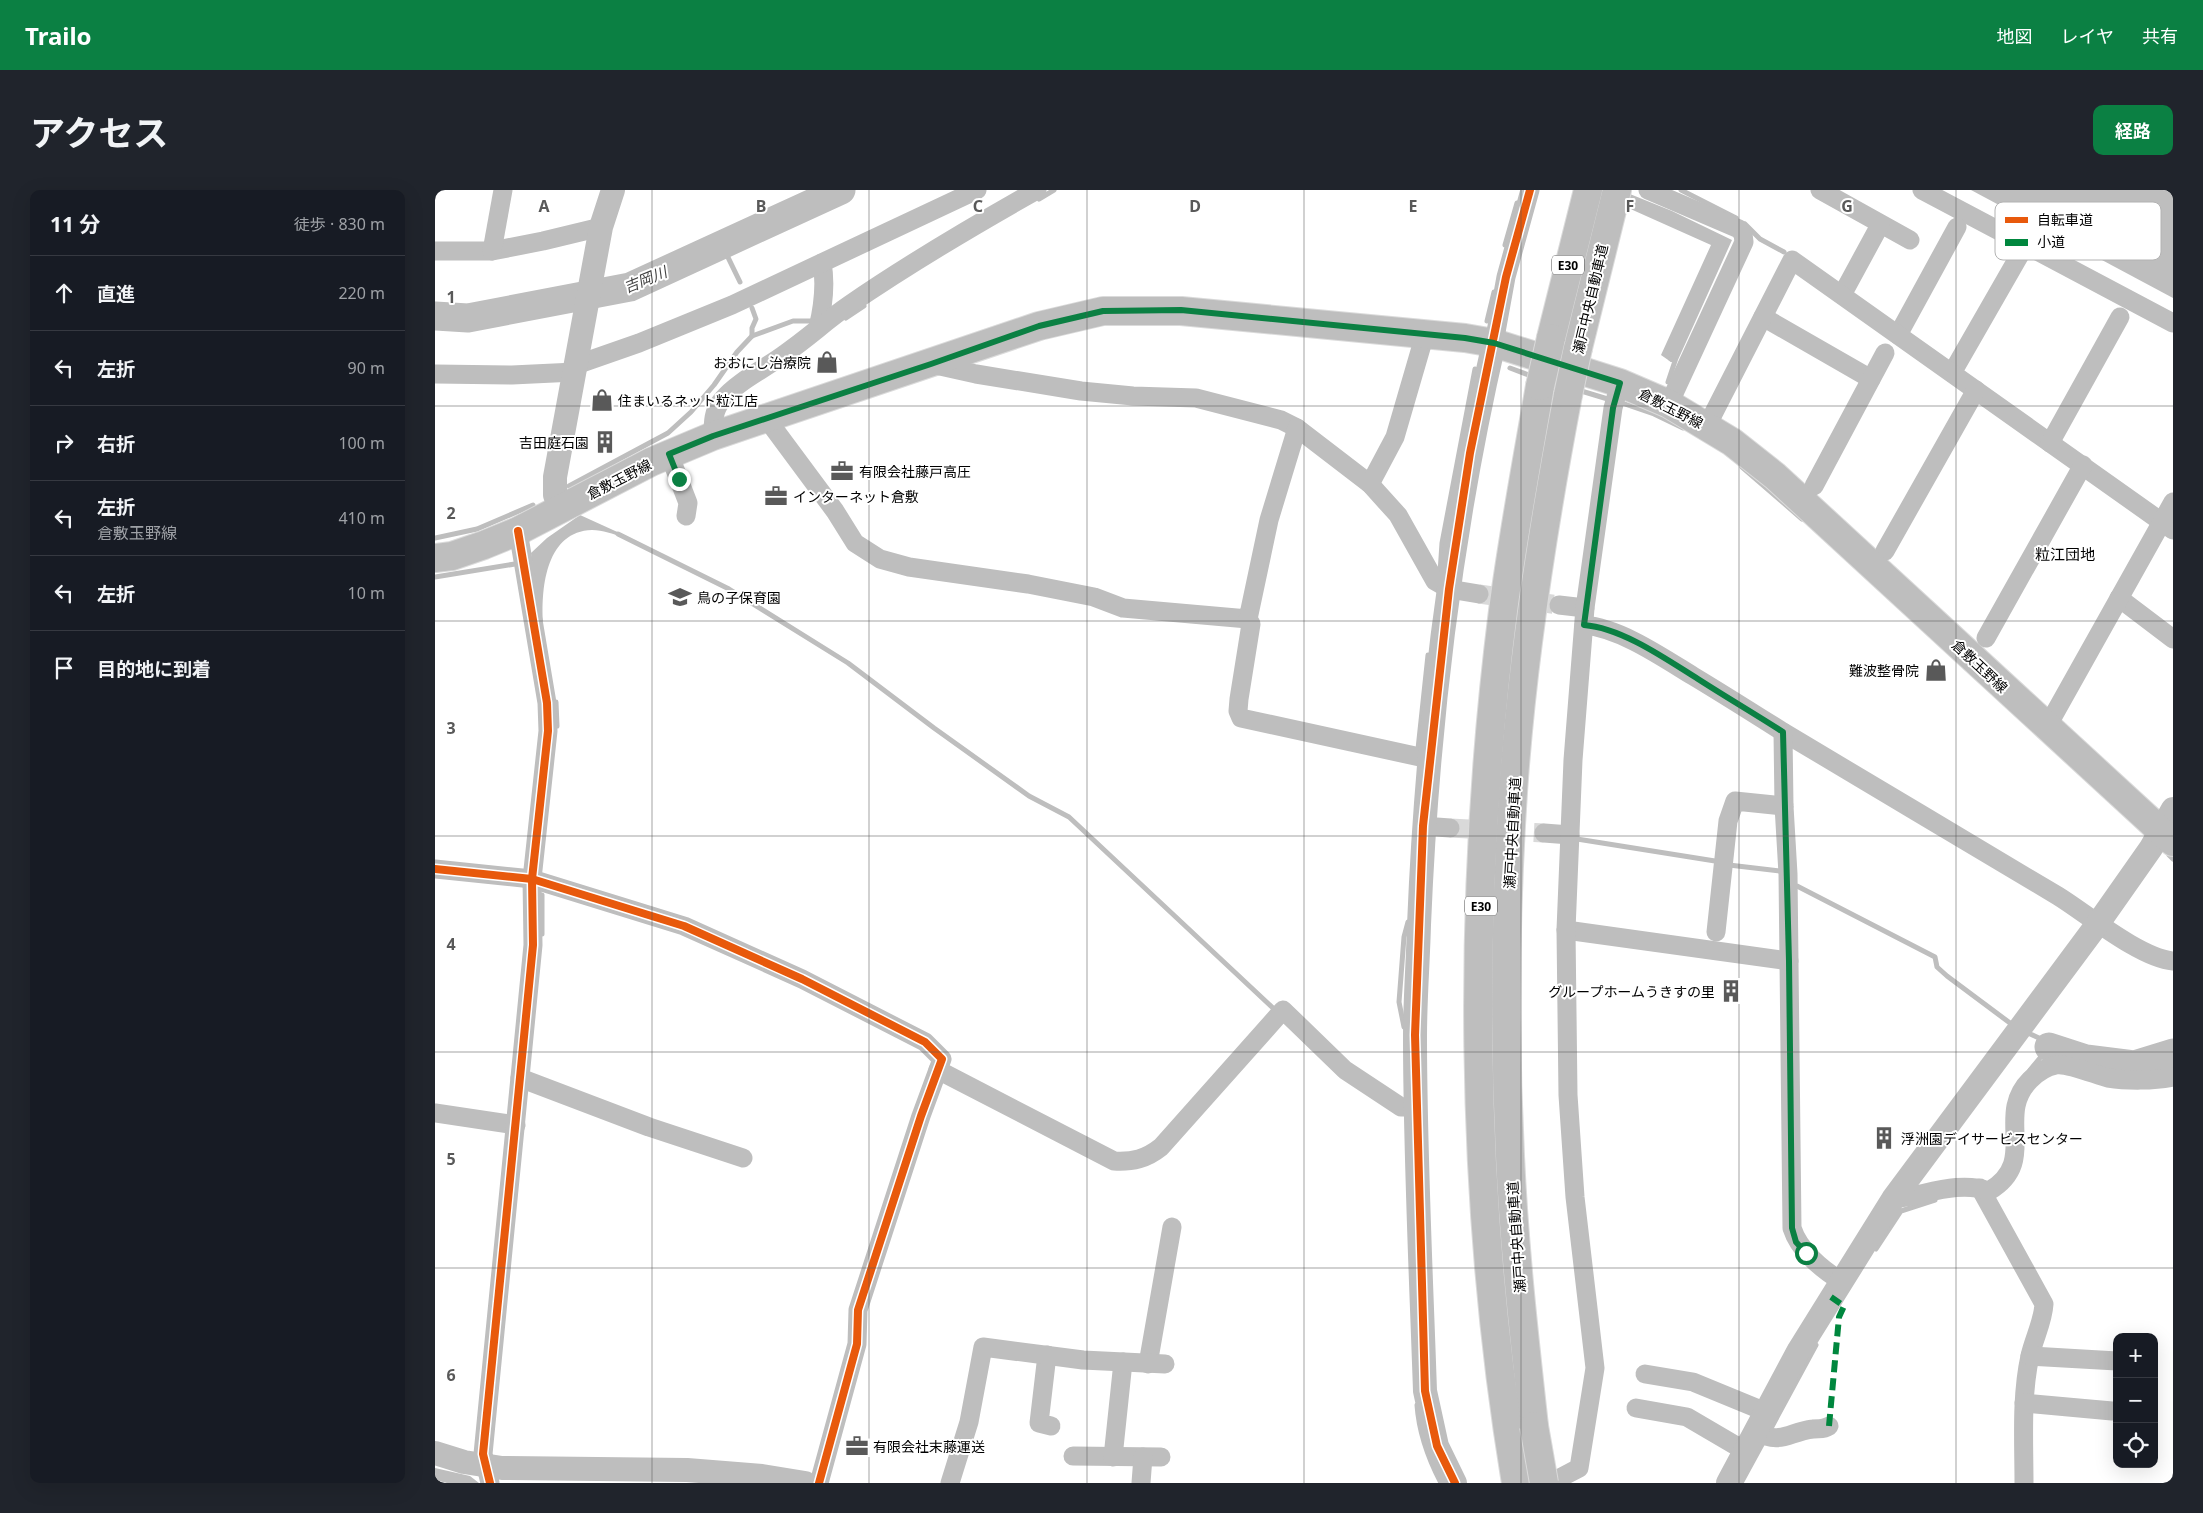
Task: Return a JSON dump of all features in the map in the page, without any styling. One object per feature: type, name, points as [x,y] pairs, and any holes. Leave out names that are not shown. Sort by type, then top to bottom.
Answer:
[{"type":"main road","name":"瀬戸中央自動車道","points":[[1516,1483],[1507,1429],[1491,1280],[1483,1158],[1479,1023],[1481,898],[1486,791],[1503,611],[1540,386],[1588,191]]},
{"type":"main road","name":"瀬戸中央自動車道","points":[[1544,1483],[1534,1426],[1518,1274],[1510,1158],[1506,1023],[1508,900],[1513,791],[1531,614],[1542,534],[1578,348],[1615,196]]},
{"type":"main road","name":"倉敷玉野線","points":[[435,558],[452,556],[484,545],[521,551],[560,509],[669,454],[713,436],[1039,326],[1103,311],[1181,310],[1425,334],[1494,343],[1617,394],[1669,404],[1707,426],[1747,453],[1775,476],[2047,727],[2169,827]]},
{"type":"street","points":[[492,251],[503,190]]},
{"type":"street","points":[[560,509],[555,495],[555,477],[601,227],[613,190]]},
{"type":"street","points":[[435,374],[512,375],[577,363],[681,327],[977,190]]},
{"type":"street","points":[[713,436],[713,421],[716,410],[722,400],[734,389],[785,354],[823,321],[989,216],[1037,190]]},
{"type":"street","points":[[1455,1483],[1437,1446],[1425,1391],[1409,1107],[1415,1035],[1423,826],[1449,589],[1470,453],[1506,277],[1530,190]]},
{"type":"street","points":[[1648,190],[1739,229],[1743,234],[1744,242],[1669,404]]},
{"type":"street","points":[[1820,190],[1879,225],[1910,240]]},
{"type":"street","points":[[1922,190],[1995,228]]},
{"type":"street","points":[[1842,295],[1879,225]]},
{"type":"street","points":[[435,251],[492,251],[601,227]]},
{"type":"street","points":[[1898,335],[1957,228]]},
{"type":"street","points":[[1707,426],[1792,260],[2167,526]]},
{"type":"street","points":[[1952,373],[2017,260]]},
{"type":"street","points":[[2056,260],[2173,322]]},
{"type":"street","points":[[822,263],[824,276],[823,321]]},
{"type":"street","points":[[1763,317],[1871,379]]},
{"type":"street","points":[[2051,443],[2120,317]]},
{"type":"street","points":[[1370,484],[1395,437],[1425,334]]},
{"type":"street","points":[[1814,486],[1885,353]]},
{"type":"street","points":[[931,364],[976,374],[1081,391],[1133,396],[1196,398],[1281,420],[1297,428],[1370,484],[1397,515],[1435,581],[1449,589],[1479,594]]},
{"type":"street","points":[[1885,552],[1976,390]]},
{"type":"street","points":[[1540,1483],[1560,1478],[1579,1468],[1595,1368],[1574,1188],[1569,1095],[1566,930],[1573,760],[1585,616],[1617,394]]},
{"type":"street","points":[[766,418],[835,511],[855,543],[880,559],[909,567],[1028,584],[1094,597],[1123,608],[1249,619]]},
{"type":"street","points":[[1297,428],[1269,520],[1249,619],[1251,624],[1238,711],[1241,718],[1429,759]]},
{"type":"street","points":[[669,454],[688,503],[686,516]]},
{"type":"street","points":[[1986,638],[2083,466]]},
{"type":"street","points":[[2047,727],[2119,598],[2167,526],[2173,502]]},
{"type":"street","points":[[488,1475],[483,1454],[533,945],[532,879],[548,731],[547,704],[521,551]]},
{"type":"street","points":[[2119,598],[2173,640]]},
{"type":"street","points":[[1559,604],[1585,616],[1594,626],[1617,634],[1657,654],[2148,953],[2173,961]]},
{"type":"street","points":[[1783,732],[1789,961],[1792,1228],[1796,1242],[1841,1281]]},
{"type":"street","points":[[1716,932],[1728,821],[1735,801],[1784,806]]},
{"type":"street","points":[[1423,826],[1450,828]]},
{"type":"street","points":[[1728,1483],[1759,1434],[1841,1281],[1893,1198],[2099,922],[2151,848],[2169,827]]},
{"type":"street","points":[[1544,833],[1570,835]]},
{"type":"street","points":[[435,869],[532,879],[684,926],[802,979],[925,1042],[942,1059],[921,1116],[858,1310],[857,1344],[819,1483]]},
{"type":"street","points":[[1566,930],[1789,961]]},
{"type":"street","points":[[938,1070],[1114,1161],[1132,1162],[1150,1156],[1161,1147],[1283,1010],[1345,1070],[1409,1107]]},
{"type":"street","points":[[1893,1198],[1910,1197],[1944,1189],[1980,1188],[1989,1191],[1999,1185],[2010,1172],[2015,1159],[2016,1101],[2028,1082],[2041,1070],[2057,1064],[2110,1078],[2173,1077]]},
{"type":"street","points":[[520,1078],[649,1127],[743,1158]]},
{"type":"street","points":[[435,1113],[516,1124]]},
{"type":"street","points":[[1980,1188],[2044,1304],[2044,1314],[2030,1356],[2024,1403],[2025,1483]]},
{"type":"street","points":[[950,1483],[969,1422],[983,1347],[1047,1355],[1156,1364],[1172,1227]]},
{"type":"street","points":[[1047,1355],[1039,1423],[1051,1426]]},
{"type":"street","points":[[2030,1356],[2113,1361]]},
{"type":"street","points":[[1113,1457],[1123,1362]]},
{"type":"street","points":[[1645,1374],[1693,1382],[1759,1434]]},
{"type":"street","points":[[2024,1403],[2112,1410]]},
{"type":"street","points":[[1636,1408],[1687,1417],[1759,1434],[1783,1437],[1814,1429],[1824,1429],[1829,1426]]},
{"type":"street","points":[[435,1453],[488,1475],[502,1468],[687,1470],[762,1476],[805,1483]]},
{"type":"street","points":[[1073,1456],[1152,1457],[1141,1483]]},
{"type":"shaded area","points":[[1588,190],[1620,190],[1672,211],[1732,240],[1677,362],[1671,362],[1661,355],[1711,245]]},
{"type":"shaded area","points":[[1971,190],[2173,190],[2173,298],[2102,260],[2161,260],[2161,202],[1995,203]]},
{"type":"shaded area","points":[[580,515],[624,535],[623,537],[604,531],[592,530],[577,533],[565,540],[556,550],[550,563],[543,592],[543,621],[540,621],[531,553],[547,538]]},
{"type":"shaded area","points":[[435,1468],[470,1476],[479,1483],[447,1483],[435,1480]]},
{"type":"waterway","name":"吉岡川","points":[[435,316],[468,318],[630,287],[841,190]]},
{"type":"waterway","points":[[1039,199],[1054,190]]},
{"type":"waterway","points":[[1681,190],[1736,218]]},
{"type":"waterway","points":[[1505,245],[1517,203]]},
{"type":"waterway","points":[[1745,224],[1760,239],[1784,252]]},
{"type":"waterway","points":[[722,245],[740,282]]},
{"type":"waterway","points":[[1487,321],[1494,292]]},
{"type":"waterway","points":[[846,318],[864,306]]},
{"type":"waterway","points":[[752,308],[756,319],[752,328],[752,336]]},
{"type":"waterway","points":[[569,486],[668,433],[691,412],[714,385],[737,352],[752,336],[793,321],[815,321]]},
{"type":"waterway","points":[[1668,382],[1675,361],[1671,359]]},
{"type":"waterway","points":[[1510,368],[1534,377]]},
{"type":"waterway","points":[[1440,573],[1442,543],[1475,369]]},
{"type":"waterway","points":[[1578,390],[1611,400]]},
{"type":"waterway","points":[[1619,402],[1654,414],[1683,428]]},
{"type":"waterway","points":[[1742,467],[1802,519]]},
{"type":"waterway","points":[[435,538],[477,529],[533,505]]},
{"type":"waterway","points":[[618,534],[729,589],[848,663],[1029,796],[1069,817],[1274,1009]]},
{"type":"waterway","points":[[435,577],[521,563]]},
{"type":"waterway","points":[[1418,749],[1428,655]]},
{"type":"waterway","points":[[556,702],[557,726]]},
{"type":"waterway","points":[[1577,839],[1715,861]]},
{"type":"waterway","points":[[2169,855],[2173,859]]},
{"type":"waterway","points":[[1729,865],[1780,871],[1782,874]]},
{"type":"waterway","points":[[1797,886],[1935,957],[1937,967],[1947,976],[2014,1026]]},
{"type":"waterway","points":[[542,895],[542,934]]},
{"type":"waterway","points":[[1404,1027],[1399,1002],[1404,937],[1408,922]]},
{"type":"waterway","points":[[2026,1032],[2041,1039],[2049,1047],[2030,1070]]},
{"type":"waterway","points":[[2049,1047],[2086,1059],[2134,1065],[2173,1053]]},
{"type":"waterway","points":[[1876,1249],[1901,1211],[1935,1200]]},
{"type":"waterway","points":[[1769,1432],[1816,1345]]},
{"type":"waterway","points":[[1417,1405],[1425,1446],[1441,1483]]},
{"type":"waterway","points":[[1741,1483],[1765,1439]]},
{"type":"tunnel","points":[[1479,594],[1559,605]]},
{"type":"tunnel","points":[[1450,828],[1544,833]]},
{"type":"marked path","points":[[1829,1426],[1839,1317],[1844,1306],[1831,1297]]},
{"type":"cycle path","points":[[1455,1483],[1437,1446],[1425,1391],[1415,1035],[1423,826],[1449,589],[1470,453],[1506,277],[1530,190]]},
{"type":"cycle path","points":[[490,1483],[483,1454],[533,945],[532,879],[548,731],[547,703],[518,531]]},
{"type":"cycle path","points":[[435,869],[532,879],[684,926],[802,979],[925,1042],[942,1059],[921,1116],[858,1310],[857,1344],[819,1483]]},
{"type":"place","name":"おおにし治療院","points":[[827,362]]},
{"type":"place","name":"住まいるネット粒江店","points":[[602,400]]},
{"type":"place","name":"吉田庭石園","points":[[605,442]]},
{"type":"place","name":"有限会社藤戸高圧","points":[[842,471]]},
{"type":"place","name":"インターネット倉敷","points":[[776,496]]},
{"type":"place","name":"鳥の子保育園","points":[[680,597]]},
{"type":"place","name":"難波整骨院","points":[[1936,670]]},
{"type":"place","name":"グループホームうきすの里","points":[[1731,991]]},
{"type":"place","name":"浮洲園デイサービスセンター","points":[[1884,1138]]},
{"type":"place","name":"有限会社末藤運送","points":[[857,1446]]},
{"type":"district","name":"粒江団地","points":[[2065,554]]},
{"type":"route","points":[[679,479],[669,454],[713,436],[1039,326],[1075,316],[1103,311],[1181,310],[1465,338],[1494,343],[1620,383],[1613,408],[1584,625],[1594,626],[1617,634],[1657,654],[1783,732],[1789,961],[1792,1228],[1796,1242],[1806,1253]]}]
